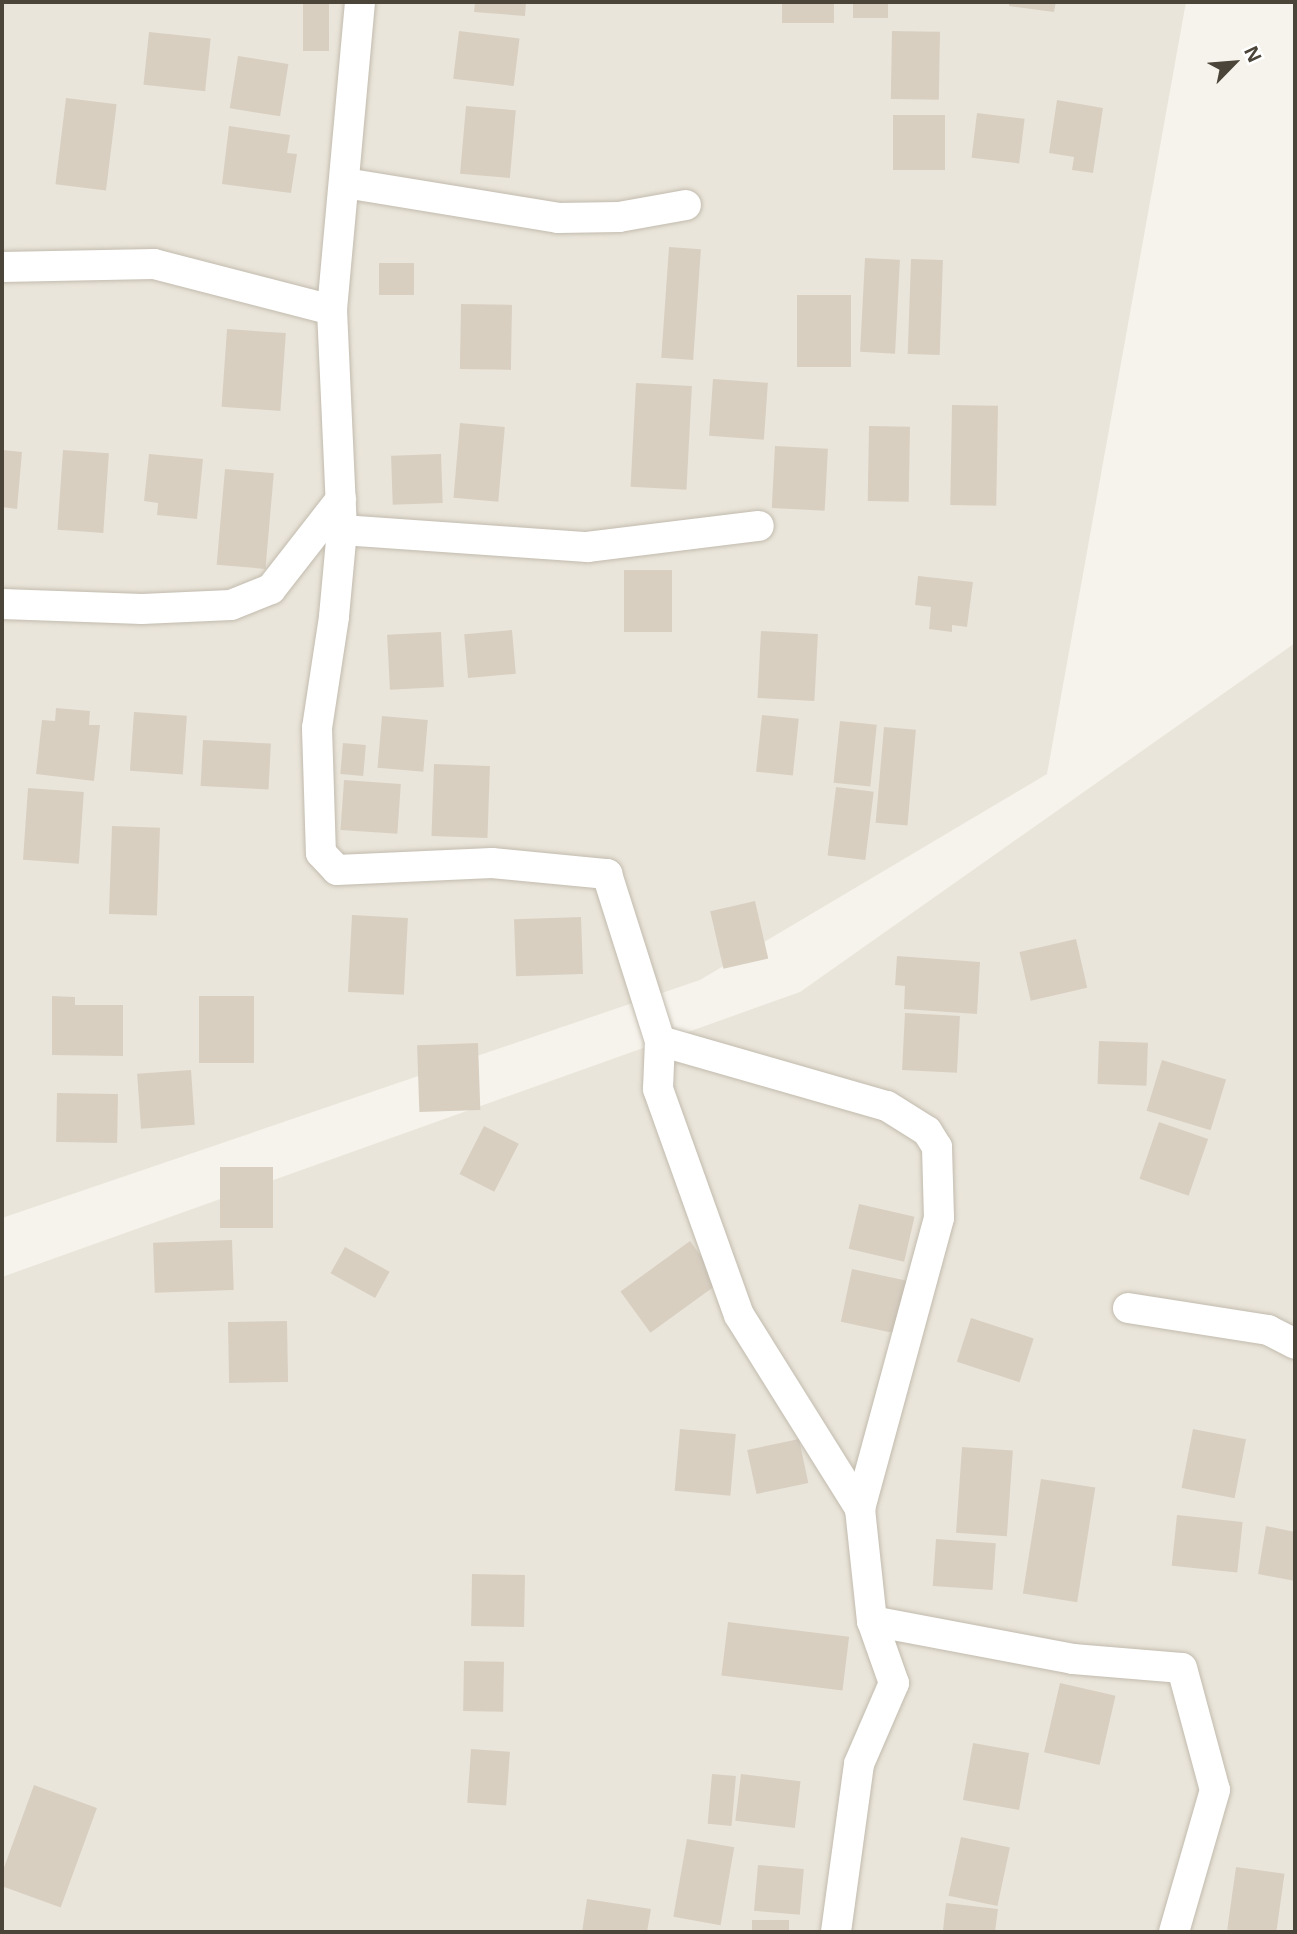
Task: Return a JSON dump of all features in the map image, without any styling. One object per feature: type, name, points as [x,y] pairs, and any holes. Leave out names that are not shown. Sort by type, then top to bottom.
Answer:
[{"type":"street","points":[[360,2],[331,310],[342,530],[317,728],[321,853],[337,870],[492,863],[607,874],[660,1041],[658,1089],[738,1315],[860,1509]]},
{"type":"street","points":[[345,183],[558,218],[620,217],[686,205]]},
{"type":"street","points":[[2,267],[155,264],[331,310]]},
{"type":"street","points":[[2,604],[142,609],[231,605],[271,590],[341,499]]},
{"type":"street","points":[[342,530],[587,547],[759,526]]},
{"type":"street","points":[[660,1041],[887,1106],[927,1131],[937,1147],[939,1218],[860,1509],[872,1621],[894,1683],[859,1764],[836,1932]]},
{"type":"street","points":[[1128,1308],[1268,1330],[1295,1344]]},
{"type":"street","points":[[872,1621],[1073,1659],[1182,1668],[1215,1790],[1174,1932]]},
{"type":"shaded area","points":[[2,2],[1186,2],[1047,774],[700,980],[2,1218]]},
{"type":"shaded area","points":[[1295,643],[1295,1932],[2,1932],[2,1277],[800,992]]},
{"type":"building","points":[[303,2],[329,2],[329,51],[303,51]]},
{"type":"building","points":[[475,2],[526,2],[525,16],[474,12]]},
{"type":"building","points":[[782,2],[834,2],[834,23],[782,23]]},
{"type":"building","points":[[853,2],[888,2],[888,18],[853,18]]},
{"type":"building","points":[[1009,2],[1056,2],[1054,12],[1009,6]]},
{"type":"building","points":[[459,31],[520,38],[514,86],[453,79]]},
{"type":"building","points":[[892,31],[940,32],[939,100],[891,99]]},
{"type":"building","points":[[149,32],[211,38],[205,91],[143,85]]},
{"type":"building","points":[[238,56],[288,64],[280,116],[230,108]]},
{"type":"building","points":[[66,98],[117,104],[106,191],[55,184]]},
{"type":"building","points":[[1057,100],[1103,108],[1093,173],[1072,170],[1074,157],[1049,153]]},
{"type":"building","points":[[466,106],[516,110],[510,178],[460,174]]},
{"type":"building","points":[[977,113],[1025,119],[1019,164],[972,158]]},
{"type":"building","points":[[893,115],[945,115],[945,170],[893,170]]},
{"type":"building","points":[[229,126],[290,135],[287,153],[297,154],[291,193],[222,184]]},
{"type":"building","points":[[669,247],[701,249],[693,360],[661,358]]},
{"type":"building","points":[[865,258],[900,260],[895,354],[860,352]]},
{"type":"building","points":[[911,259],[943,260],[940,355],[908,354]]},
{"type":"building","points":[[379,263],[414,263],[414,295],[379,295]]},
{"type":"building","points":[[797,295],[851,295],[851,367],[797,367]]},
{"type":"building","points":[[461,304],[512,305],[511,370],[460,369]]},
{"type":"building","points":[[227,329],[286,333],[280,411],[222,407]]},
{"type":"building","points":[[713,379],[768,383],[764,440],[709,436]]},
{"type":"building","points":[[636,383],[692,386],[686,490],[631,487]]},
{"type":"building","points":[[952,405],[998,406],[996,506],[950,505]]},
{"type":"building","points":[[460,423],[505,427],[498,502],[453,498]]},
{"type":"building","points":[[869,426],[910,427],[909,502],[868,501]]},
{"type":"building","points":[[775,446],[828,449],[825,511],[772,508]]},
{"type":"building","points":[[2,450],[22,452],[17,509],[2,507]]},
{"type":"building","points":[[63,450],[109,453],[103,533],[57,530]]},
{"type":"building","points":[[149,454],[203,459],[197,519],[157,515],[158,503],[144,501]]},
{"type":"building","points":[[441,454],[443,503],[393,505],[391,456]]},
{"type":"building","points":[[225,469],[274,473],[265,569],[217,565]]},
{"type":"building","points":[[624,570],[672,570],[672,632],[624,632]]},
{"type":"building","points":[[918,576],[973,582],[967,627],[952,625],[952,632],[929,629],[931,607],[915,605]]},
{"type":"building","points":[[512,630],[516,674],[468,678],[464,634]]},
{"type":"building","points":[[761,631],[818,634],[814,701],[757,698]]},
{"type":"building","points":[[441,632],[444,687],[390,690],[387,635]]},
{"type":"building","points":[[56,708],[90,711],[89,725],[100,725],[94,781],[36,774],[42,720],[55,721]]},
{"type":"building","points":[[134,712],[187,716],[183,775],[130,771]]},
{"type":"building","points":[[762,715],[799,719],[793,776],[756,772]]},
{"type":"building","points":[[382,716],[428,720],[423,772],[377,768]]},
{"type":"building","points":[[840,721],[877,725],[870,787],[834,783]]},
{"type":"building","points":[[884,727],[916,730],[908,825],[876,823]]},
{"type":"building","points":[[203,740],[271,744],[268,789],[201,786]]},
{"type":"building","points":[[343,743],[366,745],[363,776],[340,774]]},
{"type":"building","points":[[434,764],[490,766],[487,838],[431,836]]},
{"type":"building","points":[[344,780],[401,784],[397,834],[341,830]]},
{"type":"building","points":[[836,787],[874,792],[865,860],[828,855]]},
{"type":"building","points":[[28,788],[84,792],[79,864],[23,860]]},
{"type":"building","points":[[112,826],[160,828],[157,916],[109,914]]},
{"type":"building","points":[[755,901],[768,958],[723,969],[710,911]]},
{"type":"building","points":[[352,915],[408,918],[404,995],[348,992]]},
{"type":"building","points":[[581,917],[583,974],[516,976],[514,919]]},
{"type":"building","points":[[1076,939],[1087,988],[1031,1001],[1019,952]]},
{"type":"building","points":[[897,956],[980,962],[977,1014],[904,1009],[905,986],[895,985]]},
{"type":"building","points":[[52,996],[75,997],[75,1005],[123,1005],[123,1056],[52,1055]]},
{"type":"building","points":[[199,996],[254,996],[254,1063],[199,1063]]},
{"type":"building","points":[[905,1013],[960,1016],[957,1073],[902,1070]]},
{"type":"building","points":[[1099,1041],[1148,1043],[1146,1086],[1097,1084]]},
{"type":"building","points":[[478,1043],[480,1110],[419,1112],[417,1045]]},
{"type":"building","points":[[1162,1060],[1226,1080],[1211,1130],[1147,1111]]},
{"type":"building","points":[[191,1070],[195,1125],[141,1129],[137,1074]]},
{"type":"building","points":[[57,1093],[118,1094],[117,1143],[56,1142]]},
{"type":"building","points":[[1159,1122],[1208,1139],[1189,1196],[1139,1179]]},
{"type":"building","points":[[484,1126],[519,1144],[494,1192],[459,1174]]},
{"type":"building","points":[[220,1167],[273,1167],[273,1228],[220,1228]]},
{"type":"building","points":[[859,1204],[915,1217],[904,1262],[849,1249]]},
{"type":"building","points":[[232,1240],[234,1290],[155,1293],[153,1243]]},
{"type":"building","points":[[690,1241],[720,1282],[650,1333],[620,1292]]},
{"type":"building","points":[[345,1247],[390,1272],[375,1298],[330,1273]]},
{"type":"building","points":[[852,1269],[912,1282],[900,1335],[841,1322]]},
{"type":"building","points":[[971,1318],[1034,1338],[1020,1382],[957,1362]]},
{"type":"building","points":[[287,1321],[288,1382],[229,1383],[228,1322]]},
{"type":"building","points":[[680,1429],[736,1434],[730,1496],[675,1491]]},
{"type":"building","points":[[1193,1429],[1246,1439],[1235,1498],[1182,1488]]},
{"type":"building","points":[[799,1439],[808,1483],[757,1494],[747,1450]]},
{"type":"building","points":[[962,1447],[1013,1451],[1007,1536],[956,1533]]},
{"type":"building","points":[[1041,1479],[1095,1488],[1077,1602],[1023,1594]]},
{"type":"building","points":[[1177,1515],[1243,1522],[1237,1573],[1172,1566]]},
{"type":"building","points":[[1266,1526],[1295,1532],[1295,1581],[1258,1574]]},
{"type":"building","points":[[936,1539],[996,1543],[993,1590],[933,1586]]},
{"type":"building","points":[[472,1574],[525,1575],[524,1627],[471,1626]]},
{"type":"building","points":[[728,1622],[849,1637],[843,1690],[721,1676]]},
{"type":"building","points":[[464,1661],[504,1662],[503,1712],[463,1711]]},
{"type":"building","points":[[1060,1683],[1116,1696],[1100,1765],[1044,1752]]},
{"type":"building","points":[[973,1743],[1029,1753],[1019,1810],[963,1800]]},
{"type":"building","points":[[471,1749],[510,1752],[506,1806],[467,1803]]},
{"type":"building","points":[[712,1774],[736,1776],[732,1826],[708,1824]]},
{"type":"building","points":[[741,1774],[801,1781],[795,1828],[735,1821]]},
{"type":"building","points":[[34,1785],[97,1808],[61,1908],[2,1886],[2,1873]]},
{"type":"building","points":[[961,1837],[1010,1847],[997,1906],[949,1896]]},
{"type":"building","points":[[687,1839],[734,1847],[721,1925],[673,1917]]},
{"type":"building","points":[[758,1865],[804,1869],[800,1915],[754,1911]]},
{"type":"building","points":[[1236,1867],[1285,1874],[1276,1932],[1227,1929]]},
{"type":"building","points":[[587,1899],[651,1909],[647,1932],[582,1932]]},
{"type":"building","points":[[946,1903],[998,1909],[995,1932],[943,1930]]},
{"type":"building","points":[[752,1920],[789,1920],[789,1932],[752,1932]]}]
